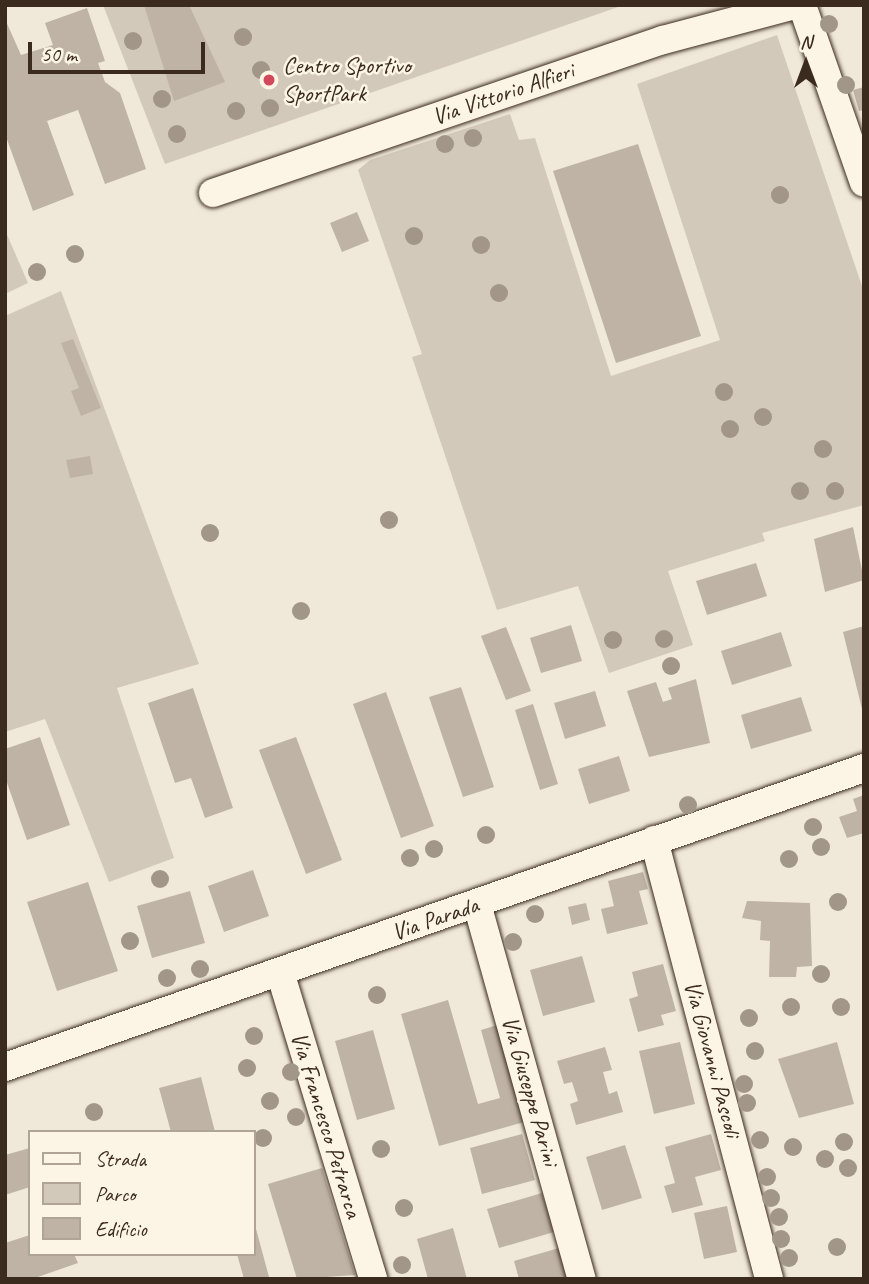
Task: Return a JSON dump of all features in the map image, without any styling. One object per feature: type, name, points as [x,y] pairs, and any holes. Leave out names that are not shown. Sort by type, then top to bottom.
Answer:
[{"type":"street","name":"Via Vittorio Alfieri","points":[[213,193],[663,40],[795,5]]},
{"type":"street","points":[[802,5],[864,183]]},
{"type":"street","name":"Via Parada","points":[[5,1067],[864,768]]},
{"type":"street","name":"Via Giovanni Pascoli","points":[[654,840],[769,1279]]},
{"type":"street","name":"Via Giuseppe Parini","points":[[477,904],[582,1279]]},
{"type":"street","name":"Via Francesco Petrarca","points":[[280,972],[373,1279]]},
{"type":"green space","name":"Centro Sportivo SportPark","points":[[103,5],[624,5],[165,164]]},
{"type":"green space","points":[[777,35],[864,292],[864,505],[762,533],[765,541],[668,571],[693,645],[609,673],[578,586],[497,610],[412,357],[422,354],[358,170],[370,160],[510,114],[519,140],[535,138],[611,376],[720,340],[637,84]]},
{"type":"green space","points":[[5,230],[28,283],[5,294]]},
{"type":"green space","points":[[61,291],[199,664],[117,688],[174,858],[109,882],[45,719],[5,732],[5,316]]},
{"type":"building","points":[[144,5],[189,5],[225,82],[174,101]]},
{"type":"building","points":[[87,8],[105,61],[98,63],[105,82],[120,93],[146,169],[105,184],[78,110],[47,121],[74,195],[33,211],[5,134],[5,19],[21,55],[53,45],[45,23]]},
{"type":"building","points":[[864,87],[864,110],[859,111],[853,90]]},
{"type":"building","points":[[638,144],[701,336],[616,363],[553,171]]},
{"type":"building","points":[[357,212],[369,241],[342,252],[330,223]]},
{"type":"building","points":[[73,339],[101,408],[81,416],[71,391],[79,388],[61,343]]},
{"type":"building","points":[[90,456],[93,474],[70,478],[66,460]]},
{"type":"building","points":[[853,527],[864,580],[825,592],[814,539]]},
{"type":"building","points":[[756,563],[767,596],[707,615],[696,581]]},
{"type":"building","points":[[571,625],[582,661],[541,673],[530,638]]},
{"type":"building","points":[[864,626],[864,713],[863,713],[843,632]]},
{"type":"building","points":[[506,627],[531,691],[506,700],[481,636]]},
{"type":"building","points":[[781,632],[792,666],[732,685],[721,651]]},
{"type":"building","points":[[696,679],[710,743],[649,757],[627,691],[656,682],[663,702],[672,699],[668,688]]},
{"type":"building","points":[[461,687],[494,787],[463,797],[429,697]]},
{"type":"building","points":[[193,688],[233,808],[205,818],[191,778],[175,783],[148,703]]},
{"type":"building","points":[[595,691],[606,726],[565,739],[554,703]]},
{"type":"building","points":[[386,692],[434,826],[401,838],[353,704]]},
{"type":"building","points":[[801,697],[812,731],[751,749],[741,715]]},
{"type":"building","points":[[533,704],[558,784],[540,790],[515,710]]},
{"type":"building","points":[[40,737],[70,825],[27,840],[5,777],[5,749]]},
{"type":"building","points":[[296,737],[342,860],[306,874],[259,750]]},
{"type":"building","points":[[619,756],[630,791],[589,804],[578,769]]},
{"type":"building","points":[[864,795],[864,833],[847,838],[839,817],[857,811],[853,799]]},
{"type":"building","points":[[253,870],[269,916],[224,932],[208,886]]},
{"type":"building","points":[[643,872],[648,889],[639,891],[648,924],[607,934],[601,909],[614,906],[608,881]]},
{"type":"building","points":[[88,882],[118,971],[57,991],[27,902]]},
{"type":"building","points":[[190,891],[205,943],[152,958],[137,906]]},
{"type":"building","points":[[747,901],[810,903],[812,966],[797,967],[796,977],[769,977],[770,941],[760,940],[761,921],[742,918]]},
{"type":"building","points":[[586,903],[590,920],[572,925],[568,907]]},
{"type":"building","points":[[582,956],[595,1002],[543,1016],[530,970]]},
{"type":"building","points":[[663,964],[676,1011],[661,1015],[664,1025],[638,1032],[629,999],[638,996],[632,972]]},
{"type":"building","points":[[448,1000],[478,1104],[500,1098],[481,1030],[501,1024],[528,1121],[439,1146],[401,1014]]},
{"type":"building","points":[[373,1030],[395,1109],[357,1120],[335,1041]]},
{"type":"building","points":[[680,1042],[695,1104],[654,1114],[639,1051]]},
{"type":"building","points":[[837,1042],[854,1104],[799,1118],[778,1059]]},
{"type":"building","points":[[605,1047],[612,1070],[603,1072],[609,1094],[617,1091],[623,1112],[576,1125],[570,1104],[578,1101],[572,1082],[564,1084],[557,1061]]},
{"type":"building","points":[[201,1077],[214,1130],[170,1130],[159,1088]]},
{"type":"building","points":[[522,1134],[535,1180],[482,1194],[470,1148]]},
{"type":"building","points":[[711,1134],[721,1170],[695,1177],[703,1205],[672,1213],[664,1186],[675,1183],[665,1147]]},
{"type":"building","points":[[625,1145],[642,1198],[602,1210],[586,1157]]},
{"type":"building","points":[[28,1149],[28,1188],[5,1195],[5,1155]]},
{"type":"building","points":[[322,1168],[355,1275],[297,1279],[268,1184]]},
{"type":"building","points":[[542,1193],[554,1232],[499,1248],[487,1209]]},
{"type":"building","points":[[727,1206],[737,1252],[704,1259],[694,1213]]},
{"type":"building","points":[[453,1228],[467,1279],[428,1279],[417,1239]]},
{"type":"building","points":[[256,1229],[269,1277],[244,1279],[238,1256],[256,1256]]},
{"type":"building","points":[[28,1236],[28,1256],[75,1256],[78,1263],[32,1279],[5,1279],[5,1243]]},
{"type":"building","points":[[559,1248],[568,1279],[519,1279],[514,1261]]},
{"type":"place","name":"Centro Sportivo SportPark","points":[[269,80]]}]
